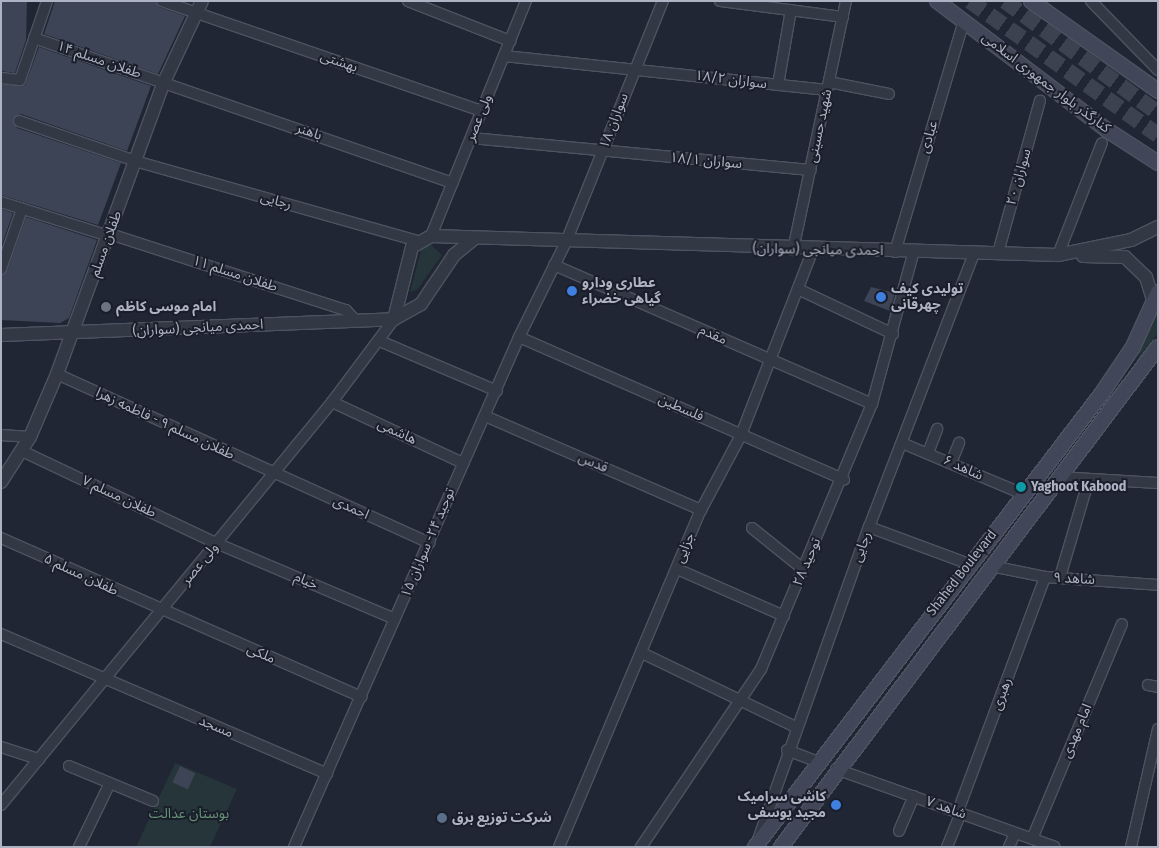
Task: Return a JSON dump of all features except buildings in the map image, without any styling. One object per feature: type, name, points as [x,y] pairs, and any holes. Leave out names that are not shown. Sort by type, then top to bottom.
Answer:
[{"type":"main road","name":"کنارگذر بلوار جمهوری اسلامی","points":[[937,1],[1107,130],[1158,163]]},
{"type":"main road","points":[[1031,1],[1158,91]]},
{"type":"main road","name":"Shahed Boulevard","points":[[756,845],[969,564],[1102,393],[1133,347],[1156,298]]},
{"type":"main road","name":"Shahed Boulevard","points":[[781,847],[836,769],[1058,477],[1152,363],[1158,347]]},
{"type":"street","points":[[1,78],[20,80],[47,1]]},
{"type":"street","name":"بهشتی","points":[[162,1],[482,111]]},
{"type":"street","name":"طفلان مسلم","points":[[1,482],[30,437],[57,374],[110,235],[164,82],[202,1]]},
{"type":"street","points":[[408,1],[510,41]]},
{"type":"street","name":"ولی عصر","points":[[432,236],[526,1]]},
{"type":"street","name":"سواران ۱۸","points":[[566,242],[662,1]]},
{"type":"street","points":[[720,1],[843,17]]},
{"type":"street","name":"شهید حسینی","points":[[794,250],[846,1]]},
{"type":"street","points":[[1091,1],[1158,70]]},
{"type":"street","points":[[778,85],[791,10]]},
{"type":"street","name":"عبادی","points":[[895,252],[964,21]]},
{"type":"street","name":"طفلان مسلم ۱۴","points":[[34,38],[164,82]]},
{"type":"street","name":"سواران ۱۸/۲","points":[[504,56],[778,85],[828,86],[889,94]]},
{"type":"street","name":"باهنر","points":[[164,82],[453,183]]},
{"type":"street","name":"سواران ۲۰","points":[[998,253],[1040,101]]},
{"type":"street","name":"رجایی","points":[[19,121],[135,161],[417,241]]},
{"type":"street","name":"سواران ۱۸/۱","points":[[471,138],[602,152],[810,170]]},
{"type":"street","points":[[1102,143],[1058,255],[1125,257],[1146,277],[1156,298]]},
{"type":"street","name":"طفلان مسلم ۱۱","points":[[1,202],[346,310],[355,320]]},
{"type":"street","points":[[1,269],[22,209]]},
{"type":"street","name":"احمدی میانجی (سواران)","points":[[432,236],[794,250],[895,252],[914,250],[974,254],[1058,255],[1122,242],[1158,227]]},
{"type":"street","points":[[394,318],[407,259],[417,241],[432,236]]},
{"type":"street","points":[[394,318],[421,304],[454,255],[474,239]]},
{"type":"street","name":"توحید ۲۴- سواران ۱۵","points":[[294,847],[430,542],[463,463],[497,392],[519,337],[566,242]]},
{"type":"street","name":"جزایی","points":[[559,847],[701,510],[741,435],[800,290],[813,250]]},
{"type":"street","name":"توحید ۲۸","points":[[641,847],[742,699],[784,616],[803,569],[844,480],[872,404],[893,334],[914,250]]},
{"type":"street","name":"رجایی","points":[[756,845],[787,750],[869,527],[974,254]]},
{"type":"street","name":"مقدم","points":[[554,265],[872,404]]},
{"type":"street","points":[[800,290],[893,334]]},
{"type":"street","name":"ولی عصر","points":[[1,805],[332,402],[380,341],[394,318]]},
{"type":"street","name":"احمدی میانجی (سواران)","points":[[1,335],[73,334],[394,318]]},
{"type":"street","name":"فلسطین","points":[[519,337],[844,480]]},
{"type":"street","points":[[380,341],[497,392]]},
{"type":"street","name":"طفلان مسلم ۹ - فاطمه زهرا","points":[[57,374],[272,474]]},
{"type":"street","name":"هاشمی","points":[[332,402],[463,463]]},
{"type":"street","name":"قدس","points":[[486,416],[701,510]]},
{"type":"street","points":[[928,453],[937,429]]},
{"type":"street","points":[[1,434],[30,437]]},
{"type":"street","name":"شاهد ۶","points":[[902,443],[1023,494]]},
{"type":"street","points":[[950,463],[958,443]]},
{"type":"street","name":"طفلان مسلم ۷","points":[[22,451],[216,543]]},
{"type":"street","name":"احمدی","points":[[272,474],[430,542]]},
{"type":"street","points":[[1058,477],[1158,483]]},
{"type":"street","points":[[1060,577],[1089,479]]},
{"type":"street","points":[[869,527],[969,564]]},
{"type":"street","points":[[752,528],[803,569]]},
{"type":"street","name":"طفلان مسلم ۵","points":[[1,538],[161,612]]},
{"type":"street","name":"خیام","points":[[216,543],[395,619]]},
{"type":"street","name":"شاهد ۹","points":[[991,566],[1045,577],[1158,585]]},
{"type":"street","points":[[677,568],[784,616]]},
{"type":"street","name":"رهبری","points":[[947,847],[1045,577]]},
{"type":"street","name":"ملکی","points":[[161,612],[361,697]]},
{"type":"street","name":"امام مهدی","points":[[1032,839],[1122,624]]},
{"type":"street","name":"مسجد","points":[[1,634],[327,774]]},
{"type":"street","points":[[642,653],[742,699],[796,727]]},
{"type":"street","points":[[1131,847],[1158,729]]},
{"type":"street","points":[[1,747],[39,759]]},
{"type":"street","points":[[787,750],[818,762]]},
{"type":"street","points":[[69,766],[153,801]]},
{"type":"street","name":"شاهد ۷","points":[[836,769],[1055,847]]},
{"type":"street","points":[[80,847],[110,783]]},
{"type":"street","points":[[900,831],[914,796]]},
{"type":"street","points":[[1009,847],[1015,833]]},
{"type":"green space","points":[[431,245],[442,255],[417,290],[410,292],[422,247]]},
{"type":"green space","points":[[1158,308],[1158,333],[1134,367]]},
{"type":"green space","name":"بوستان عدالت","points":[[175,763],[237,789],[210,847],[136,847]]},
{"type":"tunnel","points":[[970,1],[1158,135]]},
{"type":"tunnel","points":[[1005,1],[1158,113]]},
{"type":"place","name":"عطاری ودارو گیاهی خضراء","points":[[572,291]]},
{"type":"place","name":"تولیدی کیف چهرقانی","points":[[881,297]]},
{"type":"place","name":"امام موسی کاظم","points":[[106,307]]},
{"type":"place","name":"Yaghoot Kabood","points":[[1021,487]]},
{"type":"place","name":"کاشی سرامیک مجید یوسفی","points":[[836,805]]},
{"type":"place","name":"شرکت توزیع برق","points":[[442,818]]}]
